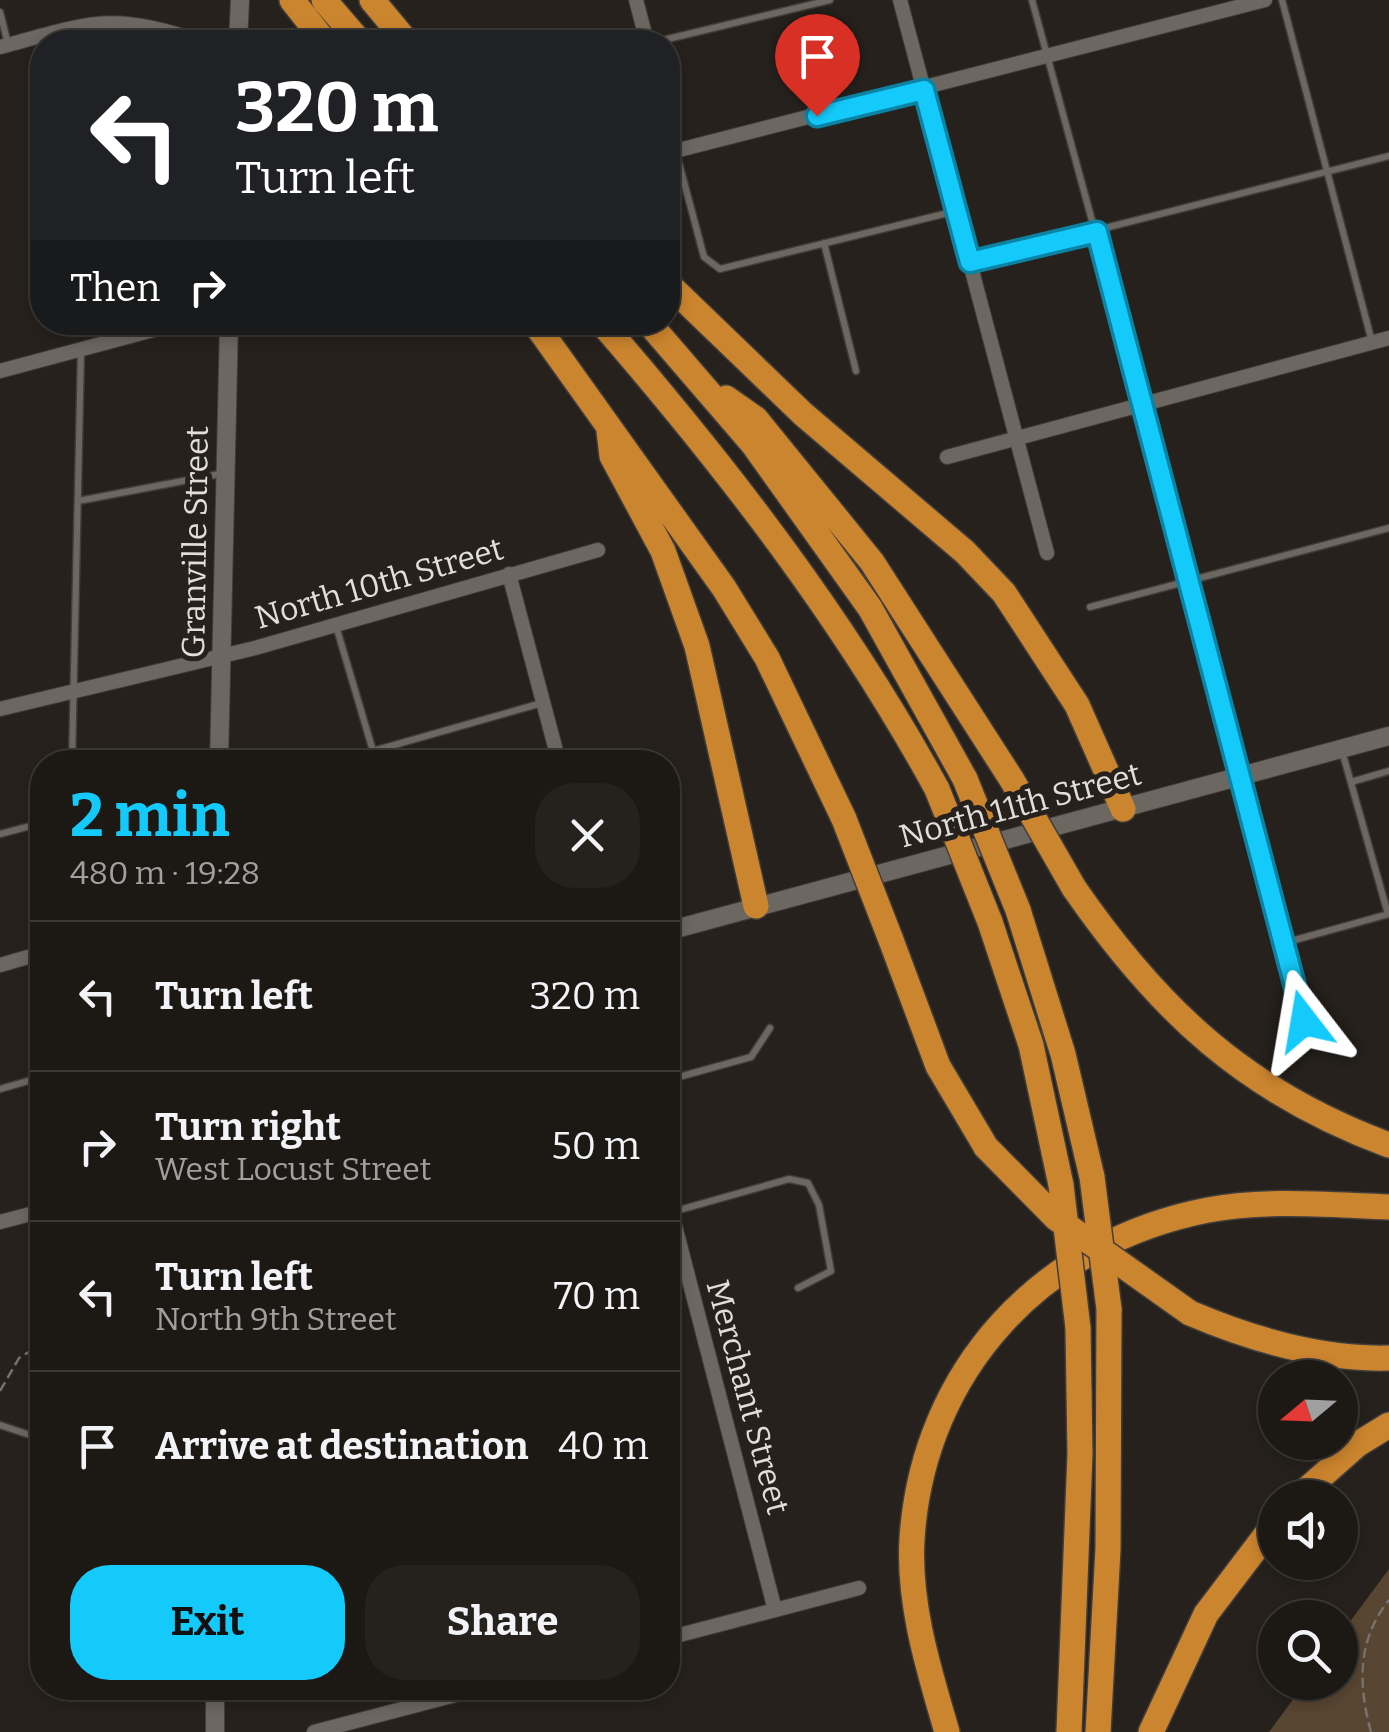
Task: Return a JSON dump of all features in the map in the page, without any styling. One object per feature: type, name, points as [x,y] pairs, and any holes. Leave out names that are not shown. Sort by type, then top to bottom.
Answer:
[{"type":"highway","points":[[292,0],[316,30]]},
{"type":"highway","points":[[324,0],[350,30]]},
{"type":"highway","points":[[372,0],[397,30]]},
{"type":"highway","points":[[680,296],[803,414],[966,552],[1004,593],[1077,705],[1123,808]]},
{"type":"highway","points":[[543,335],[670,506],[767,658],[844,819],[938,1066],[986,1148],[1056,1218],[1190,1313],[1248,1336],[1297,1348],[1389,1358]]},
{"type":"highway","points":[[613,335],[764,519],[819,593],[936,789],[990,922],[1031,1045],[1061,1186],[1078,1328],[1080,1454],[1068,1732]]},
{"type":"highway","points":[[659,335],[753,444],[870,608],[965,779],[1018,910],[1064,1054],[1092,1177],[1109,1309],[1108,1549],[1098,1732]]},
{"type":"highway","points":[[693,374],[756,419],[808,478],[914,621],[1074,888],[1154,993],[1222,1057],[1300,1106],[1389,1146]]},
{"type":"highway","points":[[607,422],[612,456],[663,551],[697,646],[756,906]]},
{"type":"highway","points":[[946,1732],[915,1604],[912,1538],[923,1471],[944,1408],[1004,1318],[1066,1265],[1170,1220],[1272,1202],[1389,1206]]},
{"type":"highway","points":[[1318,1480],[1358,1444],[1389,1425]]},
{"type":"highway","points":[[1150,1732],[1206,1614],[1258,1545]]},
{"type":"street","points":[[239,30],[240,0]]},
{"type":"street","points":[[636,0],[644,30]]},
{"type":"street","points":[[900,0],[1047,553]]},
{"type":"street","points":[[680,149],[924,90],[1265,0]]},
{"type":"street","points":[[64,30],[97,21],[153,30]]},
{"type":"street","points":[[4,46],[30,39]]},
{"type":"street","points":[[0,370],[130,335]]},
{"type":"street","name":"Granville Street","points":[[219,750],[229,335]]},
{"type":"street","points":[[947,457],[1389,338]]},
{"type":"street","name":"North 10th Street","points":[[0,709],[336,626],[598,550]]},
{"type":"street","points":[[509,574],[557,750]]},
{"type":"street","name":"North 11th Street","points":[[680,928],[1389,736]]},
{"type":"street","points":[[0,965],[30,957]]},
{"type":"street","points":[[0,1222],[30,1215]]},
{"type":"street","name":"Merchant Street","points":[[680,1247],[776,1610]]},
{"type":"street","points":[[680,1635],[859,1588]]},
{"type":"street","points":[[214,1700],[215,1732]]},
{"type":"street","points":[[314,1732],[436,1700]]},
{"type":"lane","points":[[680,36],[830,0]]},
{"type":"lane","points":[[1032,0],[1243,776],[1304,1021]]},
{"type":"lane","points":[[1282,0],[1372,343]]},
{"type":"lane","points":[[0,12],[4,46]]},
{"type":"lane","points":[[970,262],[1389,156]]},
{"type":"lane","points":[[680,168],[704,257],[720,270],[956,211]]},
{"type":"lane","points":[[824,243],[856,371]]},
{"type":"lane","points":[[72,750],[81,349]]},
{"type":"lane","points":[[78,501],[226,472]]},
{"type":"lane","points":[[1090,606],[1389,528]]},
{"type":"lane","points":[[336,626],[373,750]]},
{"type":"lane","points":[[377,750],[544,703]]},
{"type":"lane","points":[[1284,943],[1389,914],[1342,749]]},
{"type":"lane","points":[[1351,782],[1389,771]]},
{"type":"lane","points":[[0,834],[30,826]]},
{"type":"lane","points":[[680,1077],[752,1057],[770,1028]]},
{"type":"lane","points":[[0,1089],[30,1081]]},
{"type":"lane","points":[[680,1203],[789,1179],[808,1184],[820,1204],[831,1271],[798,1288]]},
{"type":"lane","points":[[0,1425],[30,1434]]},
{"type":"path","points":[[0,1392],[18,1358],[30,1351]]},
{"type":"path","points":[[1371,1732],[1360,1678],[1377,1615],[1389,1600]]},
{"type":"shaded area","points":[[1389,1569],[1389,1732],[1269,1732],[1293,1700],[1358,1700],[1358,1611]]},
{"type":"route","points":[[817,116],[924,90],[970,262],[1097,232],[1243,776],[1304,1021]]}]
